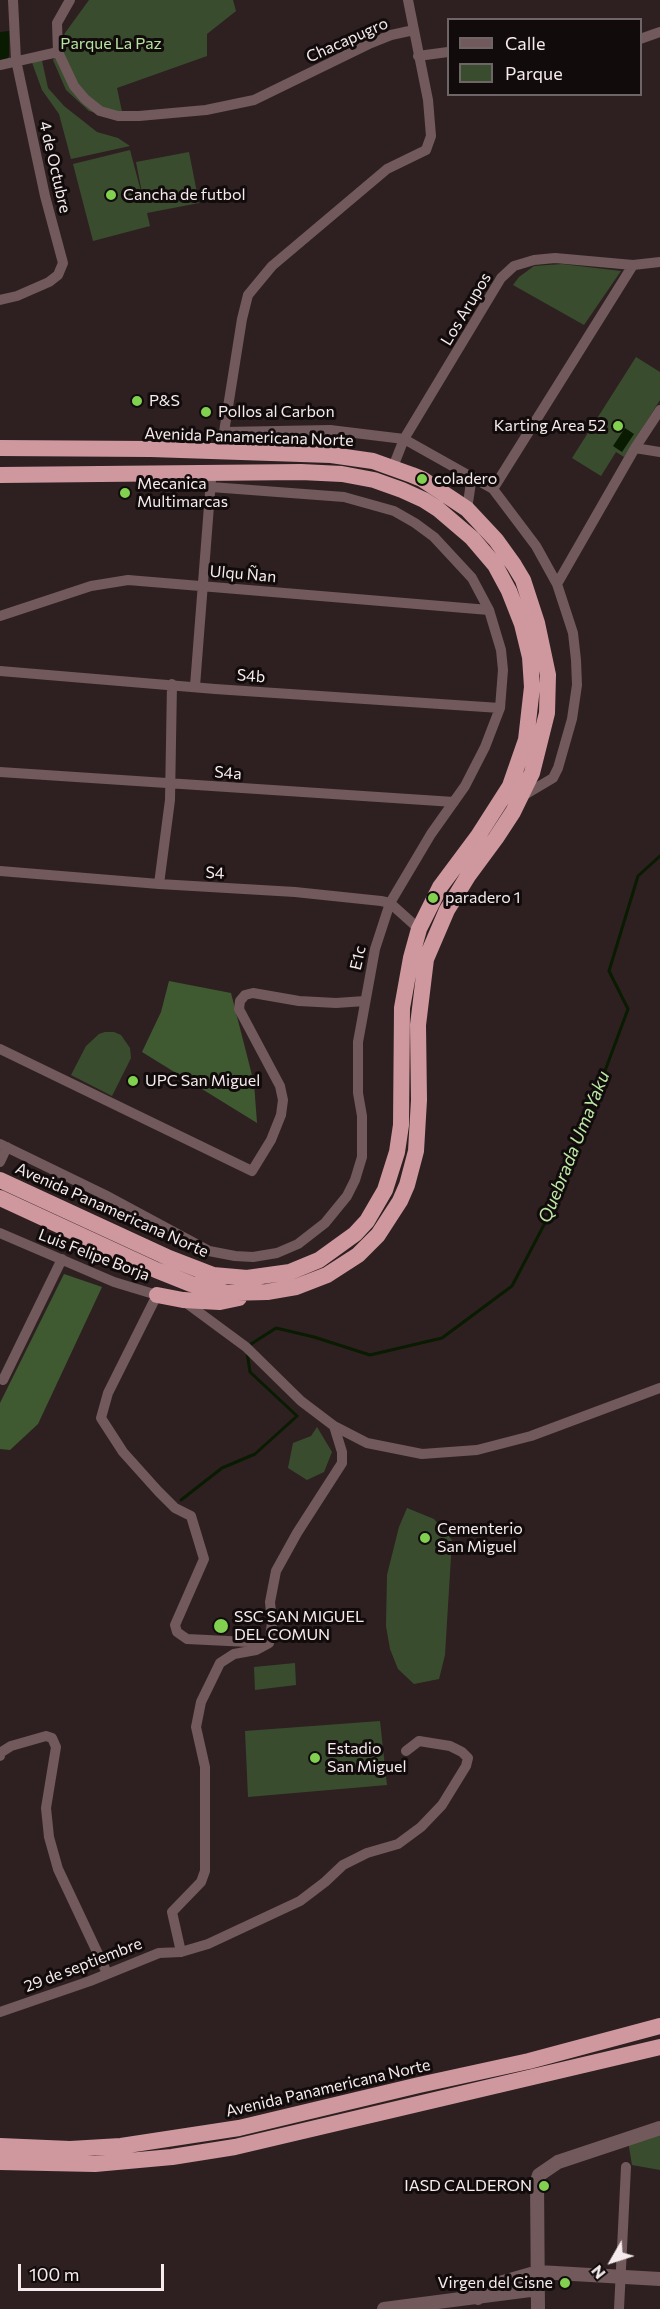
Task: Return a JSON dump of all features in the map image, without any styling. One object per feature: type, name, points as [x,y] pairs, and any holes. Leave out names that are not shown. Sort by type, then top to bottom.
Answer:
[{"type":"highway","name":"Avenida Panamericana Norte","points":[[0,448],[331,455],[373,461],[422,479],[467,508],[496,540],[523,580],[537,623],[548,675],[547,713],[532,772],[513,812],[447,910],[426,959],[418,1025],[418,1132],[412,1168],[400,1201],[378,1235],[358,1255],[312,1282],[296,1287],[252,1293],[227,1293],[191,1284],[0,1198]]},
{"type":"highway","name":"Avenida Panamericana Norte","points":[[0,475],[212,479],[342,474],[374,480],[402,490],[438,509],[472,538],[495,564],[522,624],[530,657],[532,693],[526,740],[510,786],[478,836],[440,887],[419,928],[402,1008],[401,1125],[389,1181],[376,1206],[355,1234],[319,1260],[290,1272],[247,1278],[213,1275],[169,1258],[0,1180]]},
{"type":"highway","points":[[157,1295],[183,1300],[220,1302],[234,1300],[252,1293]]},
{"type":"highway","name":"Avenida Panamericana Norte","points":[[0,2146],[70,2149],[121,2146],[238,2128],[530,2061],[660,2026]]},
{"type":"highway","points":[[0,2162],[95,2164],[172,2157],[235,2147],[660,2047]]},
{"type":"street","name":"4 de Octubre","points":[[0,300],[49,282],[58,275],[63,263],[45,196],[16,60],[13,0]]},
{"type":"street","points":[[0,65],[58,52],[57,23],[70,0]]},
{"type":"street","points":[[408,0],[414,30]]},
{"type":"street","name":"Chacapugro","points":[[58,52],[74,86],[85,99],[100,111],[118,116],[138,116],[206,110],[254,100],[391,35],[414,30],[430,121],[431,136],[426,150],[387,169],[272,267],[248,295],[224,432],[223,452]]},
{"type":"street","points":[[642,38],[660,32]]},
{"type":"street","points":[[418,56],[447,52]]},
{"type":"street","name":"Los Arupos","points":[[393,467],[404,439],[501,278],[514,266],[534,260],[555,258],[633,265],[660,262]]},
{"type":"street","points":[[493,489],[633,265]]},
{"type":"street","points":[[557,584],[635,448],[660,410]]},
{"type":"street","points":[[224,432],[330,430],[404,439],[493,489],[536,546],[557,584],[570,622],[576,660],[577,685],[564,753],[553,778],[518,799]]},
{"type":"street","points":[[635,448],[660,452]]},
{"type":"street","points":[[467,508],[472,476]]},
{"type":"street","points":[[195,686],[212,479]]},
{"type":"street","name":"E1c","points":[[2,1152],[105,1195],[209,1251],[223,1255],[253,1257],[277,1252],[298,1244],[325,1223],[347,1196],[362,1158],[358,1042],[370,965],[390,903],[431,834],[454,802],[485,747],[500,708],[503,670],[498,639],[489,610],[472,578],[434,537],[394,511],[344,497],[212,479]]},
{"type":"street","name":"Ulqu Ñan","points":[[0,616],[91,586],[128,580],[489,610]]},
{"type":"street","name":"S4b","points":[[0,671],[500,708]]},
{"type":"street","points":[[159,884],[171,785],[172,684]]},
{"type":"street","name":"S4a","points":[[0,772],[454,802]]},
{"type":"street","name":"S4","points":[[0,871],[295,892],[390,903]]},
{"type":"street","points":[[390,903],[419,928]]},
{"type":"street","points":[[0,1049],[252,1171],[271,1140],[281,1115],[282,1100],[280,1086],[239,1009],[240,1001],[245,994],[253,993],[299,1001],[336,1003],[365,1001]]},
{"type":"street","name":"Luis Felipe Borja","points":[[0,1233],[114,1282],[157,1295],[108,1393],[101,1418],[123,1452],[158,1491],[175,1508],[191,1516],[204,1559],[203,1566],[175,1625],[177,1632],[187,1639],[269,1643]]},
{"type":"street","points":[[3,1380],[62,1259]]},
{"type":"street","points":[[183,1300],[237,1340],[301,1401],[334,1426],[368,1443],[422,1454],[477,1450],[531,1436],[660,1388]]},
{"type":"street","points":[[181,1952],[172,1912],[201,1882],[205,1871],[205,1767],[195,1727],[201,1702],[220,1663],[234,1654],[256,1650],[269,1643],[272,1623],[270,1602],[276,1571],[297,1533],[342,1463],[342,1452],[334,1426]]},
{"type":"street","points":[[0,1756],[0,1753],[11,1746],[46,1736],[52,1738],[56,1747],[46,1808],[50,1837],[58,1869],[107,1973]]},
{"type":"street","name":"29 de septiembre","points":[[0,2012],[159,1953],[181,1952],[208,1944],[300,1901],[326,1882],[343,1865],[367,1853],[398,1844],[421,1827],[442,1804],[466,1766],[468,1758],[450,1746],[419,1741],[406,1751]]},
{"type":"street","points":[[538,2309],[537,2181],[540,2173],[558,2162],[660,2128]]},
{"type":"street","points":[[619,2309],[626,2167]]},
{"type":"street","points":[[478,2298],[496,2284],[538,2272],[660,2279]]},
{"type":"street","points":[[384,2309],[538,2289]]},
{"type":"green space","name":"Parque La Paz","points":[[89,0],[233,0],[236,11],[207,34],[207,56],[117,88],[124,121],[89,111],[66,90],[53,60],[65,33]]},
{"type":"green space","points":[[41,56],[48,88],[64,106],[97,132],[118,138],[130,146],[71,159],[59,114],[42,90],[30,57]]},
{"type":"green space","name":"Cancha de futbol","points":[[130,150],[144,203],[136,162],[189,152],[199,203],[147,213],[150,226],[93,241],[73,164]]},
{"type":"green space","points":[[562,264],[621,271],[584,325],[513,285],[519,277],[534,266]]},
{"type":"green space","name":"Karting Area 52","points":[[636,357],[660,372],[660,400],[624,457],[616,452],[601,476],[572,458]]},
{"type":"green space","points":[[169,981],[231,993],[254,1083],[257,1123],[142,1052],[161,1012]]},
{"type":"green space","points":[[105,1032],[121,1035],[130,1048],[131,1058],[112,1096],[71,1075],[86,1046],[99,1034]]},
{"type":"green space","points":[[64,1274],[102,1287],[38,1424],[10,1450],[0,1449],[0,1403]]},
{"type":"green space","points":[[317,1427],[332,1452],[324,1472],[307,1480],[288,1468],[293,1443],[311,1436]]},
{"type":"green space","points":[[407,1508],[434,1519],[452,1540],[445,1655],[439,1679],[414,1684],[398,1669],[390,1649],[386,1626],[387,1575],[399,1527]]},
{"type":"green space","points":[[295,1663],[296,1685],[255,1690],[254,1667]]},
{"type":"green space","name":"Estadio San Miguel","points":[[380,1721],[387,1785],[248,1797],[245,1731]]},
{"type":"green space","points":[[660,2130],[660,2170],[632,2165],[628,2141]]},
{"type":"shaded area","points":[[9,31],[9,56],[5,62],[0,63],[0,32]]},
{"type":"shaded area","points":[[625,428],[634,434],[622,452],[613,446]]},
{"type":"waterway","name":"Quebrada UmaYaku","points":[[248,1346],[276,1328],[314,1337],[370,1355],[442,1338],[512,1286],[557,1200],[628,1009],[609,971],[638,876],[660,856]]},
{"type":"waterway","name":"Quebrada UmaYaku","points":[[181,1500],[222,1468],[255,1454],[297,1416],[250,1372],[247,1352]]},
{"type":"place","name":"Cancha de futbol","points":[[111,195]]},
{"type":"place","name":"P&S","points":[[137,401]]},
{"type":"place","name":"Pollos al Carbon","points":[[206,412]]},
{"type":"place","name":"Karting Area 52","points":[[618,426]]},
{"type":"place","name":"coladero","points":[[422,479]]},
{"type":"place","name":"Mecanica Multimarcas","points":[[125,493]]},
{"type":"place","name":"paradero 1","points":[[433,898]]},
{"type":"place","name":"UPC San Miguel","points":[[133,1081]]},
{"type":"place","name":"Cementerio San Miguel","points":[[425,1538]]},
{"type":"place","name":"SSC SAN MIGUEL DEL COMUN","points":[[221,1626]]},
{"type":"place","name":"Estadio San Miguel","points":[[315,1758]]},
{"type":"place","name":"IASD CALDERON","points":[[544,2186]]},
{"type":"place","name":"Virgen del Cisne","points":[[565,2283]]}]
